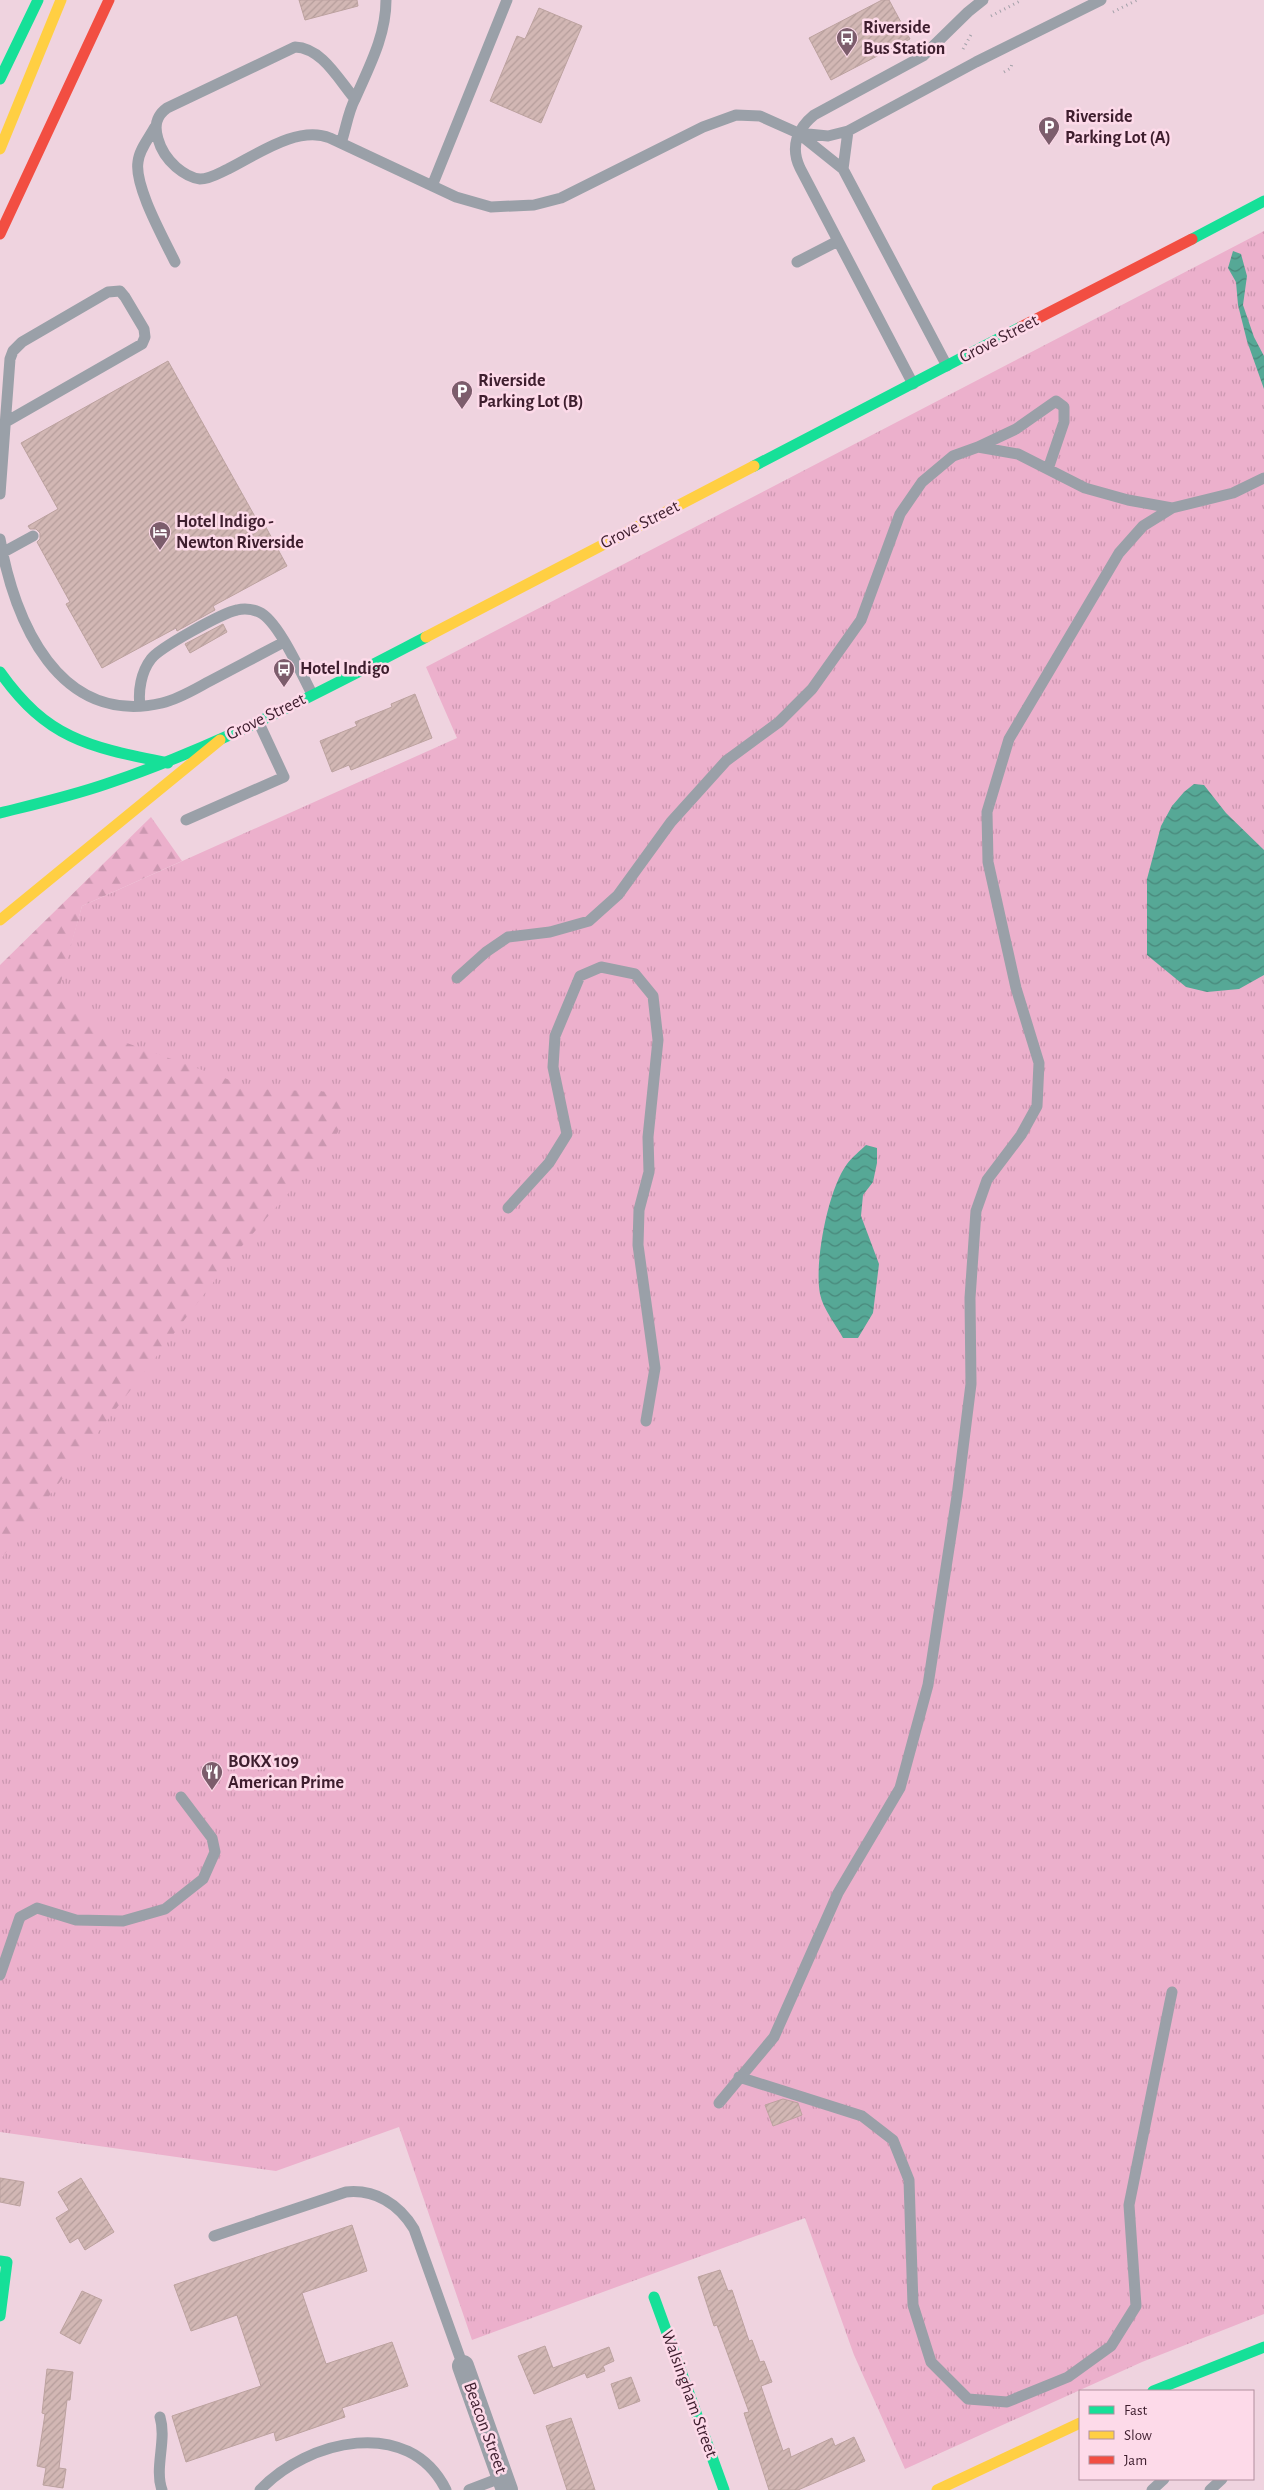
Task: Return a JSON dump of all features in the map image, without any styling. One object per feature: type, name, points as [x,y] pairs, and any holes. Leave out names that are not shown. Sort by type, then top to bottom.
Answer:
[{"type":"main road","points":[[0,79],[38,0]]},
{"type":"main road","points":[[0,149],[61,0]]},
{"type":"main road","points":[[0,234],[109,0]]},
{"type":"main road","name":"Grove Street","points":[[0,813],[106,786],[220,740],[913,384],[1264,201]]},
{"type":"main road","points":[[0,672],[31,710],[64,734],[100,749],[168,762]]},
{"type":"main road","points":[[0,920],[220,740]]},
{"type":"main road","points":[[0,2261],[7,2262],[0,2316]]},
{"type":"main road","name":"Walsingham Street","points":[[654,2297],[724,2490]]},
{"type":"main road","points":[[1156,2390],[1264,2347]]},
{"type":"main road","points":[[938,2490],[1079,2423]]},
{"type":"street","name":"Beacon Street","points":[[463,2366],[505,2484]]},
{"type":"lane","points":[[341,143],[355,99],[364,83],[380,41],[386,0]]},
{"type":"lane","points":[[913,384],[797,162],[794,147],[798,133],[814,115],[923,56],[983,0]]},
{"type":"lane","points":[[798,133],[828,136],[848,130],[976,62],[1100,0]]},
{"type":"lane","points":[[432,186],[502,2]]},
{"type":"lane","points":[[175,262],[157,225],[139,176],[138,159],[155,128],[157,119],[166,108],[294,48],[310,50],[320,57],[355,99]]},
{"type":"lane","points":[[155,128],[161,147],[168,159],[187,175],[201,179],[212,177],[306,133],[322,135],[432,186],[480,205],[506,207],[534,204],[576,193],[653,152],[726,117],[746,114],[760,116],[798,133],[843,169],[946,366]]},
{"type":"lane","points":[[843,169],[848,130]]},
{"type":"lane","points":[[797,262],[838,241]]},
{"type":"lane","points":[[0,494],[4,423],[10,359],[15,347],[108,292],[116,291],[123,294],[144,329],[145,337],[142,344],[4,423]]},
{"type":"lane","points":[[457,978],[486,952],[508,937],[550,932],[589,921],[618,895],[671,822],[726,761],[779,722],[812,689],[861,620],[900,514],[922,482],[953,456],[978,447],[1016,429],[1056,401],[1064,407],[1064,422],[1048,469]]},
{"type":"lane","points":[[978,447],[1018,454],[1085,488],[1128,500],[1172,508]]},
{"type":"lane","points":[[719,2103],[774,2037],[838,1893],[900,1788],[928,1685],[957,1496],[971,1384],[970,1298],[976,1211],[987,1180],[1021,1135],[1037,1106],[1039,1062],[1016,988],[988,862],[987,812],[1009,739],[1119,553],[1142,526],[1172,508],[1234,493],[1264,478]]},
{"type":"lane","points":[[2,553],[33,536]]},
{"type":"lane","points":[[0,539],[8,576],[39,652],[53,670],[70,685],[96,699],[118,705],[140,706],[176,699],[284,642]]},
{"type":"lane","points":[[140,706],[140,688],[152,657],[162,649],[228,613],[243,609],[259,612],[272,621],[312,694]]},
{"type":"lane","points":[[186,820],[284,778],[258,721]]},
{"type":"lane","points":[[508,1208],[549,1163],[567,1134],[554,1066],[554,1036],[580,976],[601,967],[636,974],[653,996],[658,1040],[648,1137],[649,1172],[639,1210],[638,1245],[655,1368],[646,1421]]},
{"type":"lane","points":[[0,1975],[20,1917],[38,1908],[76,1920],[123,1921],[164,1909],[203,1879],[214,1852],[212,1838],[181,1797]]},
{"type":"lane","points":[[739,2077],[862,2116],[893,2140],[909,2180],[914,2305],[931,2362],[968,2399],[1007,2402],[1068,2377],[1111,2346],[1136,2306],[1129,2205],[1172,1992]]},
{"type":"lane","points":[[214,2236],[346,2192],[364,2192],[383,2198],[405,2215],[414,2229],[463,2366]]},
{"type":"lane","points":[[160,2417],[163,2436],[160,2478],[162,2490]]},
{"type":"lane","points":[[260,2490],[276,2475],[312,2453],[339,2445],[364,2442],[386,2444],[409,2453],[429,2467],[446,2490]]},
{"type":"lane","points":[[1152,2490],[1163,2480]]},
{"type":"lane","points":[[1210,2490],[1221,2480]]},
{"type":"lane","points":[[469,2490],[505,2484]]},
{"type":"path","points":[[987,18],[1022,0]]},
{"type":"path","points":[[959,57],[975,28]]},
{"type":"green space","points":[[1264,231],[1264,2314],[1142,2362],[905,2469],[854,2355],[805,2218],[472,2340],[399,2127],[276,2171],[0,2132],[0,1283],[58,989],[82,906],[457,738],[426,667]]},
{"type":"green space","points":[[151,817],[182,861],[82,906],[59,989],[113,1038],[255,1089],[337,1092],[345,1115],[334,1141],[235,1254],[0,1560],[0,965]]},
{"type":"water","points":[[1233,251],[1241,254],[1247,276],[1243,305],[1254,337],[1264,356],[1264,389],[1247,341],[1238,305],[1236,282],[1228,268]]},
{"type":"water","points":[[1194,784],[1204,785],[1226,813],[1264,850],[1264,975],[1239,989],[1207,992],[1186,987],[1147,955],[1147,879],[1161,826],[1172,806]]},
{"type":"water","points":[[866,1145],[877,1148],[877,1163],[873,1182],[863,1195],[861,1216],[879,1264],[873,1313],[858,1338],[843,1338],[827,1311],[820,1294],[819,1264],[821,1246],[829,1208],[840,1175],[849,1161]]},
{"type":"building","points":[[299,0],[357,0],[358,6],[305,20]]},
{"type":"building","name":"Riverside Bus Station","points":[[882,0],[889,0],[910,39],[831,80],[809,38]]},
{"type":"building","points":[[539,8],[582,26],[541,123],[490,101],[517,36],[525,39]]},
{"type":"building","name":"Hotel Indigo - Newton Riverside","points":[[168,361],[258,522],[262,520],[287,566],[213,606],[215,610],[177,631],[176,628],[102,668],[66,604],[70,602],[37,542],[40,539],[40,533],[36,529],[30,529],[28,526],[58,509],[21,443]]},
{"type":"building","points":[[223,624],[227,632],[190,653],[185,644]]},
{"type":"building","points":[[415,694],[432,738],[351,770],[349,765],[332,772],[320,741],[357,726],[355,722],[392,707],[391,704]]},
{"type":"building","points":[[783,2099],[798,2103],[802,2115],[773,2126],[765,2105]]},
{"type":"building","points":[[0,2178],[24,2182],[20,2206],[0,2202]]},
{"type":"building","points":[[81,2178],[114,2232],[85,2250],[78,2238],[70,2243],[56,2218],[69,2210],[58,2192]]},
{"type":"building","points":[[352,2225],[367,2271],[302,2293],[326,2364],[392,2342],[408,2386],[342,2408],[345,2417],[276,2441],[274,2432],[186,2462],[172,2416],[261,2386],[237,2315],[191,2331],[174,2285]]},
{"type":"building","points":[[720,2270],[728,2291],[732,2290],[749,2341],[752,2340],[760,2362],[764,2361],[772,2382],[761,2386],[783,2451],[789,2448],[791,2457],[832,2438],[835,2446],[854,2437],[865,2461],[798,2490],[769,2490],[744,2413],[749,2412],[717,2325],[714,2326],[698,2277]]},
{"type":"building","points":[[82,2291],[102,2300],[80,2344],[60,2333]]},
{"type":"building","points":[[545,2346],[553,2368],[609,2347],[614,2361],[603,2366],[605,2371],[587,2378],[585,2373],[534,2394],[518,2356]]},
{"type":"building","points":[[47,2369],[73,2372],[70,2400],[67,2400],[59,2468],[66,2469],[63,2488],[43,2485],[46,2468],[37,2466],[45,2414],[42,2413]]},
{"type":"building","points":[[631,2377],[640,2401],[619,2409],[611,2384]]},
{"type":"building","points":[[571,2418],[595,2490],[567,2490],[546,2426]]},
{"type":"traffic: fast","points":[[0,79],[38,0]]},
{"type":"traffic: fast","points":[[1192,239],[1264,201]]},
{"type":"traffic: fast","points":[[754,466],[1021,327]]},
{"type":"traffic: fast","points":[[0,813],[93,788],[188,753],[269,717],[426,637]]},
{"type":"traffic: fast","points":[[0,672],[18,695],[36,713],[73,737],[116,752],[168,763]]},
{"type":"traffic: fast","points":[[0,2261],[7,2262],[0,2316]]},
{"type":"traffic: fast","points":[[654,2297],[724,2490]]},
{"type":"traffic: fast","points":[[1156,2390],[1264,2347]]},
{"type":"traffic: slow","points":[[0,149],[61,0]]},
{"type":"traffic: slow","points":[[426,637],[754,466]]},
{"type":"traffic: slow","points":[[0,920],[220,740]]},
{"type":"traffic: slow","points":[[937,2490],[1079,2423]]},
{"type":"traffic: jam","points":[[0,234],[109,0]]},
{"type":"traffic: jam","points":[[1021,327],[1192,239]]},
{"type":"place","name":"Riverside Bus Station","points":[[847,57]]},
{"type":"place","name":"Riverside Parking Lot (A)","points":[[1049,146]]},
{"type":"place","name":"Riverside Parking Lot (B)","points":[[462,410]]},
{"type":"place","name":"Hotel Indigo - Newton Riverside","points":[[160,551]]},
{"type":"place","name":"Hotel Indigo","points":[[284,688]]},
{"type":"place","name":"BOKX 109 American Prime","points":[[212,1791]]}]
